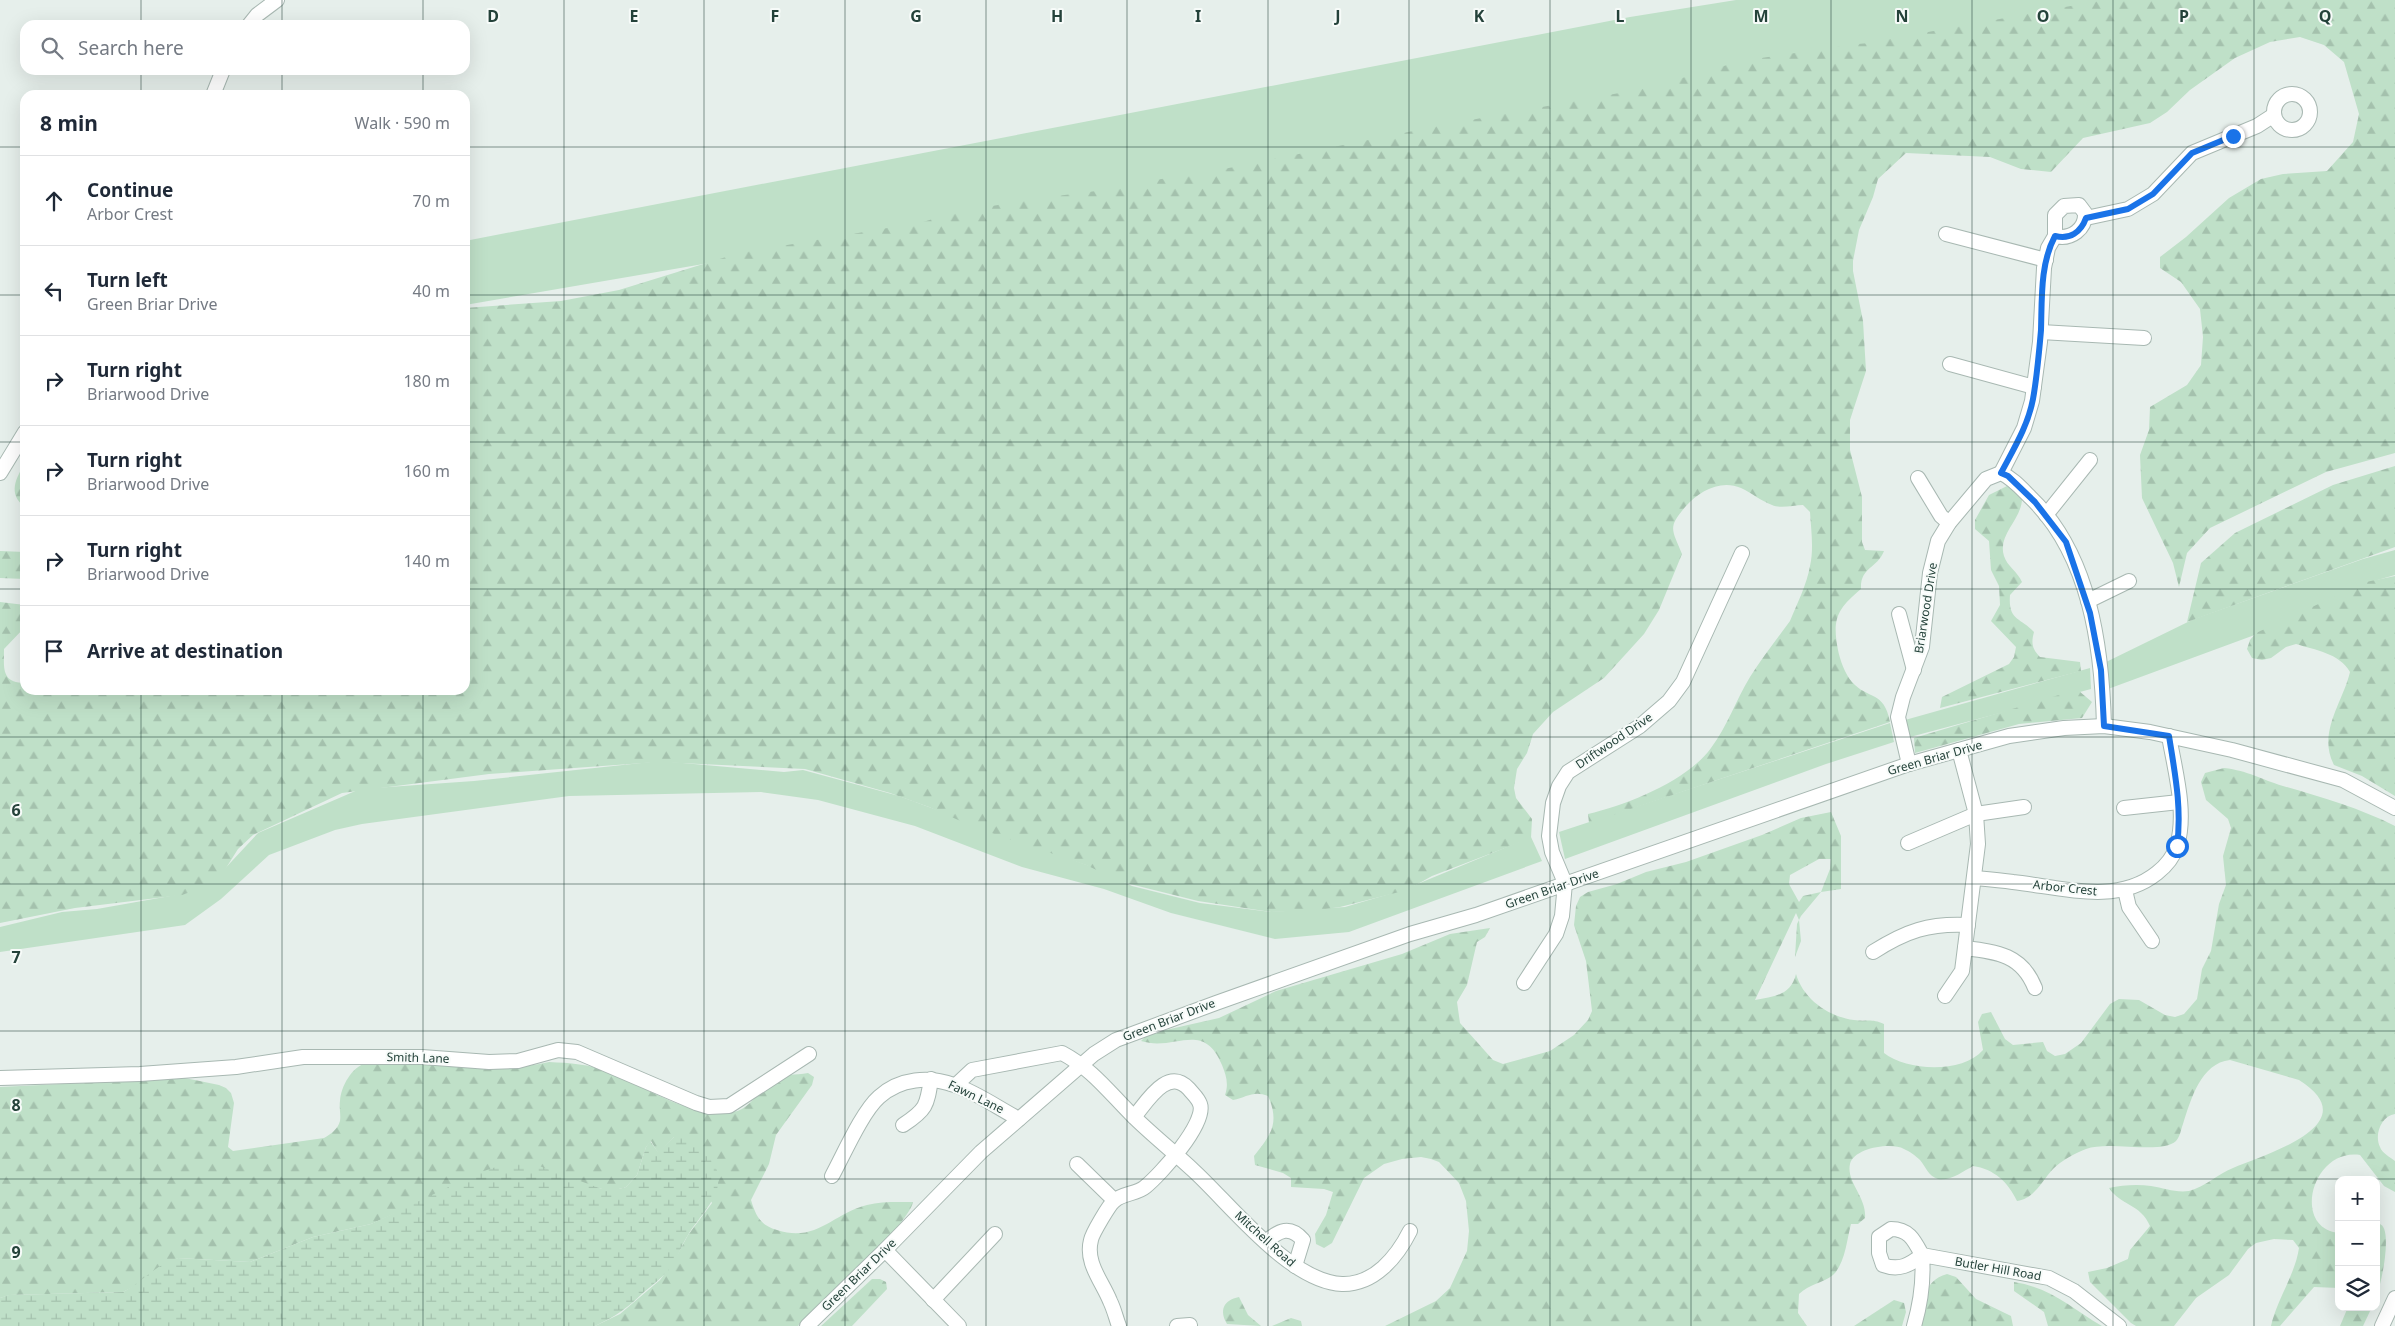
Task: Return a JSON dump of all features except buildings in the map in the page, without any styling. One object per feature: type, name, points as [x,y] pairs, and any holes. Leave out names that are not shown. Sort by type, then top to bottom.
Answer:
[{"type":"street","points":[[254,20],[270,2]]},
{"type":"street","points":[[215,90],[221,75]]},
{"type":"street","points":[[2055,236],[2066,237],[2077,232],[2086,218],[2128,209],[2153,194],[2192,153],[2257,126],[2274,115]]},
{"type":"street","points":[[2086,218],[2079,205],[2064,206],[2055,215],[2055,236],[2048,248],[2046,260],[2032,401],[2024,428],[2001,473],[2008,476],[2046,515],[2066,542],[2088,602],[2101,670],[2104,726]]},
{"type":"street","points":[[1946,234],[2046,260]]},
{"type":"street","points":[[2040,332],[2144,338]]},
{"type":"street","points":[[1950,364],[2034,387]]},
{"type":"street","points":[[0,473],[20,440]]},
{"type":"street","points":[[2046,515],[2090,460]]},
{"type":"street","name":"Briarwood Drive","points":[[1909,764],[1898,718],[1903,697],[1922,647],[1930,573],[1938,541],[1949,523],[1986,479],[2001,473]]},
{"type":"street","points":[[1918,478],[1941,516],[1949,523]]},
{"type":"street","name":"Driftwood Drive","points":[[1565,883],[1552,852],[1549,836],[1553,803],[1559,786],[1568,772],[1640,726],[1669,701],[1683,682],[1742,554]]},
{"type":"street","points":[[2088,602],[2129,581]]},
{"type":"street","points":[[1900,614],[1914,671]]},
{"type":"street","name":"Green Briar Drive","points":[[808,1326],[981,1152],[1084,1065],[1094,1054],[1116,1040],[1216,1002],[1909,764],[2039,730],[2104,726],[2169,736],[2232,750],[2343,780],[2395,808]]},
{"type":"street","name":"Arbor Crest","points":[[1975,878],[2094,892],[2125,890],[2148,880],[2167,865],[2177,846],[2180,824],[2179,802],[2169,736]]},
{"type":"street","points":[[1945,996],[1962,971],[1978,844],[1976,814],[1958,750]]},
{"type":"street","points":[[2124,808],[2179,802]]},
{"type":"street","points":[[1908,843],[1976,814],[2024,807]]},
{"type":"street","points":[[1524,983],[1556,934],[1562,916],[1565,883]]},
{"type":"street","points":[[2125,890],[2129,907],[2152,941]]},
{"type":"street","points":[[1873,952],[1891,940],[1927,926],[1943,923],[1968,925]]},
{"type":"street","points":[[1965,948],[1990,951],[2010,958],[2028,972],[2035,988]]},
{"type":"street","name":"Smith Lane","points":[[0,1078],[140,1074],[236,1067],[304,1057],[422,1057],[489,1062],[518,1061],[558,1050],[577,1052],[709,1107],[729,1106],[809,1054]]},
{"type":"street","name":"Mitchell Road","points":[[956,1085],[972,1070],[1062,1052],[1084,1065],[1134,1117],[1176,1154],[1266,1242],[1301,1271],[1322,1280],[1340,1284],[1356,1284],[1391,1261],[1410,1231]]},
{"type":"street","points":[[903,1125],[921,1114],[928,1099],[931,1078]]},
{"type":"street","name":"Fawn Lane","points":[[832,1176],[858,1128],[878,1097],[906,1082],[931,1078],[956,1085],[1019,1119]]},
{"type":"street","points":[[1119,1326],[1110,1300],[1097,1278],[1090,1259],[1091,1240],[1114,1200],[1144,1188],[1176,1154],[1201,1117],[1201,1106],[1197,1097],[1185,1085],[1170,1081],[1163,1084],[1134,1117]]},
{"type":"street","points":[[1077,1164],[1114,1200]]},
{"type":"street","points":[[1266,1242],[1280,1230],[1289,1230],[1297,1234],[1303,1240],[1295,1266]]},
{"type":"street","points":[[933,1300],[995,1234]]},
{"type":"street","points":[[885,1250],[959,1326]]},
{"type":"street","name":"Butler Hill Road","points":[[1914,1326],[1921,1305],[1923,1282],[1922,1255],[2049,1278],[2074,1291],[2119,1326]]},
{"type":"street","points":[[2382,1326],[2395,1301]]},
{"type":"green space","points":[[1736,0],[2240,0],[470,304],[470,240],[1630,17]]},
{"type":"green space","points":[[2104,0],[2395,0],[2395,453],[2326,472],[2210,528],[2187,553],[2179,587],[2173,563],[2142,498],[2140,455],[2149,430],[2150,407],[2187,385],[2201,365],[2203,337],[2200,309],[2181,282],[2160,268],[2160,257],[2186,237],[2229,198],[2261,179],[2283,174],[2327,171],[2353,142],[2359,114],[2344,62],[2324,45],[2300,37],[2270,42],[2235,58],[2190,90],[2167,112],[2150,123],[2083,138],[2051,172],[2021,169],[1990,157],[1906,153],[1878,179],[1873,197],[1859,230],[1853,261],[1853,271],[1863,321],[1866,371],[1850,420],[1850,450],[1862,497],[1862,542],[1865,550],[1884,551],[1881,557],[1863,576],[1861,589],[1846,603],[1838,615],[1836,639],[1839,654],[1847,675],[1858,688],[1880,700],[1884,705],[1890,722],[1589,823],[1588,814],[1620,805],[1655,790],[1687,771],[1700,760],[1711,748],[1722,731],[1750,677],[1790,621],[1801,594],[1809,573],[1812,553],[1810,512],[1803,505],[1775,506],[1741,488],[1726,485],[1704,491],[1686,506],[1676,519],[1673,529],[1682,554],[1659,610],[1644,634],[1604,678],[1553,712],[1533,734],[1527,753],[1517,769],[1514,788],[1516,798],[1532,819],[1531,838],[1432,876],[1407,890],[1340,907],[1311,911],[1271,912],[1198,901],[1122,882],[1086,865],[974,827],[929,807],[890,793],[805,769],[658,762],[489,774],[342,793],[253,835],[238,849],[221,876],[204,887],[182,895],[75,908],[0,923],[0,602],[20,604],[20,632],[4,649],[4,668],[8,677],[20,682],[20,695],[470,695],[470,308],[561,301],[619,290],[739,253],[923,222],[952,213],[1033,199],[1128,187],[1155,180],[1214,171],[1443,125],[1647,88],[1741,61],[1857,44],[1884,42],[1884,40]]},
{"type":"green space","points":[[2395,466],[2395,547],[2187,622],[2201,563],[2235,533],[2333,485]]},
{"type":"green space","points":[[20,472],[20,503],[15,491],[16,480]]},
{"type":"green space","points":[[2007,486],[2022,497],[2019,512],[2007,533],[2003,548],[2005,560],[2022,582],[2010,595],[2011,610],[2016,618],[2034,632],[2033,646],[2040,657],[2080,662],[2081,671],[1940,708],[1942,697],[2009,664],[2014,657],[2016,647],[1991,621],[2000,605],[1999,586],[1991,570],[1989,541],[1975,529],[1975,520],[1989,495]]},
{"type":"green space","points":[[2395,550],[2395,575],[2374,581],[2260,633],[2108,689],[2104,663],[2194,619],[2363,559]]},
{"type":"green space","points":[[0,551],[20,552],[20,579],[0,578]]},
{"type":"green space","points":[[2395,576],[2395,796],[2362,776],[2334,765],[2328,741],[2330,729],[2350,672],[2340,660],[2326,653],[2296,644],[2286,647],[2271,658],[2262,660],[2252,658],[2247,649],[2250,640],[2256,633],[2366,582]]},
{"type":"green space","points":[[2090,668],[2091,689],[1910,737],[1905,720]]},
{"type":"green space","points":[[2079,691],[2092,702],[2082,718],[2019,724],[1915,753],[1914,738],[2069,692]]},
{"type":"green space","points":[[1890,723],[1894,742],[1826,764],[1565,859],[1559,832]]},
{"type":"green space","points":[[660,761],[784,772],[803,770],[899,796],[1095,868],[1132,886],[1200,903],[1271,912],[1345,907],[1403,890],[1531,837],[1542,861],[1349,932],[1275,939],[1171,913],[1104,889],[1022,867],[915,826],[818,800],[761,792],[569,796],[362,824],[335,830],[269,855],[221,899],[185,925],[0,952],[0,927],[62,912],[97,909],[187,893],[218,876],[258,833],[360,789],[474,781]]},
{"type":"green space","points":[[2224,768],[2241,771],[2340,803],[2395,826],[2395,1114],[2386,1118],[2383,1122],[2378,1132],[2378,1142],[2384,1153],[2395,1161],[2395,1192],[2384,1186],[2380,1181],[2380,1176],[2376,1176],[2360,1155],[2343,1156],[2330,1164],[2320,1175],[2314,1190],[2312,1204],[2315,1218],[2324,1228],[2335,1232],[2335,1288],[2314,1287],[2280,1326],[2271,1326],[2299,1248],[2293,1240],[2274,1239],[2256,1243],[2248,1249],[2229,1275],[2196,1298],[2174,1326],[2136,1326],[2090,1282],[2088,1272],[2107,1268],[2128,1259],[2130,1250],[2150,1226],[2141,1213],[2119,1198],[2109,1188],[2135,1185],[2189,1191],[2206,1184],[2227,1171],[2287,1146],[2305,1135],[2318,1123],[2323,1110],[2318,1096],[2299,1080],[2230,1060],[2220,1063],[2204,1075],[2194,1094],[2176,1141],[2159,1147],[2108,1146],[2086,1149],[2060,1163],[2029,1197],[2017,1201],[2005,1182],[1994,1173],[1981,1168],[1973,1166],[1952,1177],[1938,1179],[1929,1174],[1917,1157],[1898,1147],[1882,1146],[1865,1150],[1858,1154],[1850,1164],[1850,1171],[1863,1203],[1865,1218],[1858,1224],[1851,1224],[1843,1258],[1833,1275],[1799,1294],[1798,1313],[1807,1326],[1385,1326],[1436,1301],[1450,1288],[1467,1251],[1469,1231],[1466,1201],[1459,1183],[1439,1162],[1431,1159],[1421,1157],[1402,1159],[1384,1164],[1364,1178],[1332,1243],[1324,1248],[1316,1244],[1315,1234],[1326,1215],[1333,1192],[1324,1189],[1291,1187],[1291,1178],[1283,1173],[1255,1165],[1254,1156],[1265,1142],[1272,1128],[1272,1105],[1268,1096],[1254,1094],[1233,1100],[1225,1095],[1227,1083],[1222,1065],[1214,1051],[1206,1043],[1197,1040],[1165,1043],[1141,1041],[1148,1034],[1219,1018],[1276,991],[1402,954],[1450,934],[1490,928],[1485,937],[1477,942],[1467,985],[1457,1002],[1460,1023],[1493,1060],[1503,1064],[1550,1051],[1574,1035],[1588,1020],[1592,1011],[1586,961],[1574,925],[1576,906],[1580,897],[1588,892],[1617,884],[1646,872],[1686,862],[1762,835],[1801,818],[1831,812],[1841,836],[1841,889],[1821,892],[1799,920],[1796,913],[1755,1000],[1775,996],[1786,991],[1794,981],[1796,974],[1804,991],[1827,1011],[1858,1021],[1869,1020],[1884,1024],[1884,1053],[1906,1064],[1934,1067],[1949,1066],[1974,1058],[1983,1050],[1978,1022],[1982,1014],[1991,1012],[2005,1039],[2013,1045],[2043,1042],[2047,1051],[2055,1056],[2065,1054],[2081,1043],[2110,1004],[2119,999],[2139,1000],[2165,1015],[2175,1017],[2184,1014],[2197,999],[2202,969],[2211,951],[2219,904],[2226,885],[2223,856],[2231,828],[2228,819],[2206,800],[2201,782],[2205,773]],"holes":[[[1819,859],[1831,859],[1830,869],[1821,892],[1803,896],[1799,902],[1789,884],[1790,875]]]},
{"type":"green space","points":[[1799,920],[1801,941],[1795,957],[1797,924]]},
{"type":"green space","points":[[549,1062],[579,1064],[602,1069],[669,1100],[701,1111],[717,1113],[733,1112],[744,1108],[775,1079],[808,1073],[814,1077],[812,1085],[776,1135],[769,1164],[751,1200],[755,1211],[763,1223],[777,1230],[803,1233],[824,1226],[855,1209],[867,1205],[884,1202],[913,1202],[908,1213],[896,1229],[843,1284],[798,1326],[595,1326],[620,1314],[660,1280],[673,1263],[688,1235],[712,1203],[674,1137],[658,1153],[651,1141],[646,1147],[637,1175],[626,1187],[619,1189],[602,1189],[572,1180],[407,1208],[371,1224],[313,1237],[250,1262],[178,1258],[158,1268],[139,1284],[123,1292],[10,1295],[0,1298],[0,1087],[185,1078],[219,1085],[231,1093],[234,1103],[228,1147],[233,1151],[324,1138],[329,1135],[336,1129],[340,1121],[340,1101],[345,1083],[356,1069],[366,1063],[410,1063],[498,1068]]},
{"type":"green space","points":[[681,1135],[694,1142],[714,1164],[718,1175],[718,1186],[714,1196],[688,1235],[674,1263],[660,1279],[616,1315],[595,1326],[0,1326],[0,1298],[9,1295],[123,1292],[157,1268],[178,1258],[250,1262],[313,1237],[371,1224],[478,1173],[514,1161],[531,1163],[602,1189],[619,1189],[626,1187],[637,1175],[646,1147],[650,1141],[658,1152],[674,1137]]},
{"type":"green space","points":[[2380,1225],[2385,1231],[2386,1241],[2380,1283]]},
{"type":"green space","points":[[1947,1274],[1956,1277],[1976,1299],[2011,1316],[2013,1326],[1919,1326],[1923,1302],[1928,1288],[1939,1277]]},
{"type":"green space","points":[[872,1279],[880,1279],[886,1282],[887,1289],[852,1326],[821,1326]]},
{"type":"green space","points":[[2014,1282],[2050,1294],[2102,1326],[2048,1326],[2044,1312],[2014,1291]]},
{"type":"green space","points":[[1239,1297],[1248,1315],[1261,1326],[1227,1324],[1223,1315],[1224,1307],[1229,1301]]},
{"type":"green space","points":[[1894,1300],[1904,1303],[1906,1312],[1902,1326],[1854,1326]]},
{"type":"green space","points":[[2346,1311],[2370,1311],[2363,1326],[2340,1326]]},
{"type":"green space","points":[[1291,1318],[1301,1321],[1302,1326],[1272,1326]]},
{"type":"route","points":[[2177,846],[2180,824],[2179,790],[2169,736],[2104,726],[2101,670],[2088,602],[2066,542],[2035,502],[2008,476],[2001,473],[2024,428],[2032,401],[2040,342],[2044,268],[2048,248],[2055,236],[2066,237],[2077,232],[2083,226],[2086,218],[2128,209],[2153,194],[2192,153],[2233,136]]}]
